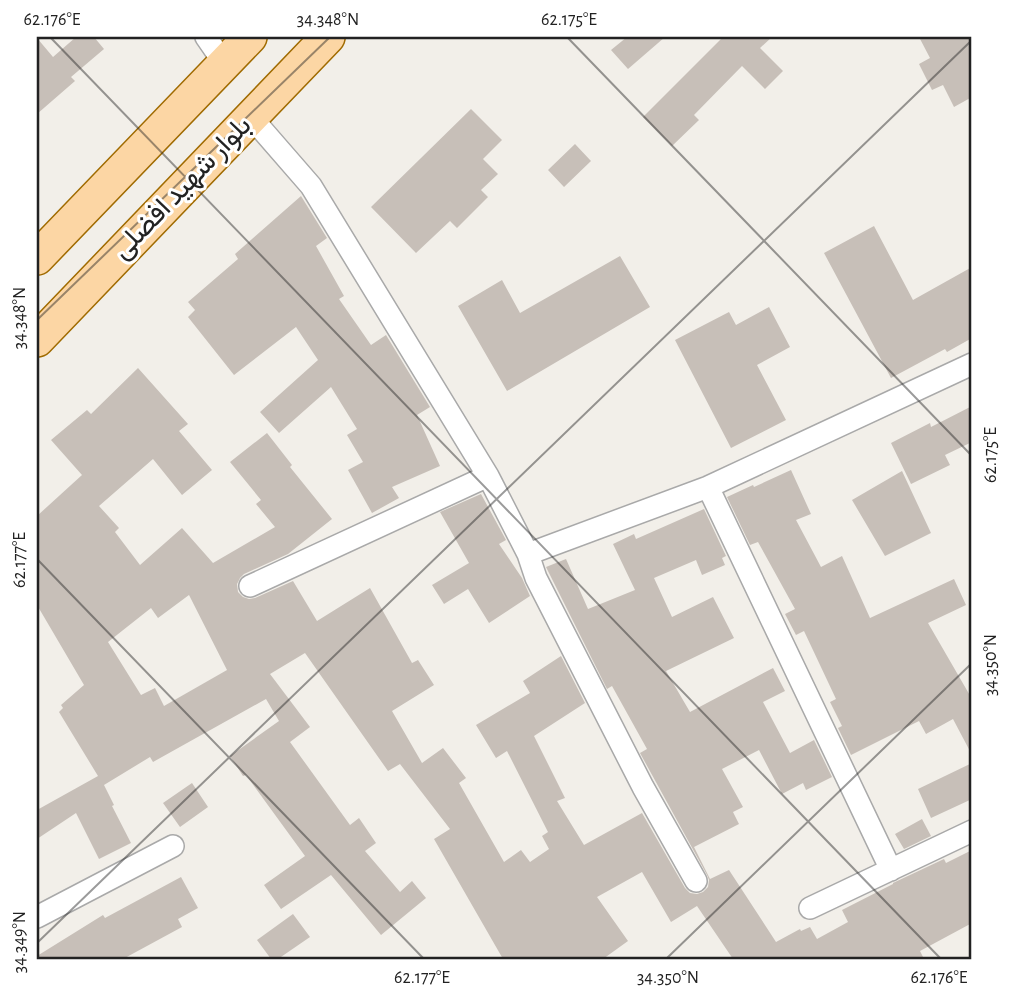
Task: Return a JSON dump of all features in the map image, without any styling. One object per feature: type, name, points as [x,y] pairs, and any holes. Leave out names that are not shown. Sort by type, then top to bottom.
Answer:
[{"type":"main road","name":"بلوار شهید افضلی","points":[[37,258],[215,50],[250,37]]},
{"type":"main road","name":"بلوار شهید افضلی","points":[[37,340],[328,37]]},
{"type":"street","points":[[251,117],[311,186],[488,476],[528,554],[536,578],[631,763],[696,881]]},
{"type":"street","points":[[528,554],[708,487],[972,364]]},
{"type":"street","points":[[250,586],[488,476]]},
{"type":"street","points":[[708,487],[891,870]]},
{"type":"street","points":[[810,908],[972,831]]},
{"type":"street","points":[[37,917],[173,846]]},
{"type":"building","points":[[76,37],[94,37],[104,49],[71,77],[75,81],[37,114],[37,38],[53,57]]},
{"type":"building","points":[[627,37],[665,37],[628,69],[611,50]]},
{"type":"building","points":[[723,37],[772,37],[760,48],[783,71],[765,89],[742,66],[694,115],[699,120],[672,146],[643,117]]},
{"type":"building","points":[[919,37],[972,37],[972,97],[954,107],[943,85],[932,90],[919,64],[930,58]]},
{"type":"building","points":[[471,109],[502,140],[483,159],[498,174],[481,190],[488,197],[457,228],[450,221],[416,253],[371,207]]},
{"type":"building","points":[[575,144],[591,161],[564,187],[548,170]]},
{"type":"building","points":[[301,196],[327,238],[316,246],[344,296],[339,299],[371,345],[386,335],[430,407],[417,415],[440,466],[392,487],[399,498],[372,513],[348,470],[363,462],[347,435],[357,429],[331,387],[279,433],[260,412],[318,360],[296,327],[234,375],[188,317],[195,310],[188,302],[238,259],[235,254]]},
{"type":"building","points":[[874,226],[913,300],[972,267],[972,338],[891,378],[824,253]]},
{"type":"building","points":[[620,256],[650,307],[507,391],[458,306],[502,280],[520,313]]},
{"type":"building","points":[[769,307],[790,347],[757,365],[786,420],[731,448],[675,340],[729,312],[736,325]]},
{"type":"building","points":[[138,368],[188,424],[179,431],[212,470],[182,495],[153,459],[99,506],[119,528],[115,532],[140,565],[182,528],[213,563],[275,527],[256,504],[261,500],[230,462],[267,433],[292,465],[290,467],[332,519],[288,554],[244,574],[237,584],[238,592],[243,597],[255,598],[293,581],[317,621],[370,588],[412,663],[418,660],[434,685],[392,711],[422,763],[443,748],[466,778],[459,783],[504,862],[521,850],[530,862],[549,849],[542,836],[548,832],[507,751],[496,758],[476,725],[530,693],[523,681],[561,656],[585,703],[534,736],[565,798],[557,801],[584,845],[642,813],[685,888],[690,893],[697,894],[708,887],[707,875],[640,753],[647,749],[612,686],[607,689],[546,567],[566,559],[588,609],[635,590],[613,544],[634,534],[636,539],[704,509],[726,556],[722,558],[725,565],[702,575],[696,560],[654,578],[672,617],[713,597],[734,638],[666,671],[690,712],[773,668],[785,691],[763,702],[790,753],[814,740],[832,777],[806,790],[803,783],[782,794],[759,750],[722,769],[743,807],[733,812],[739,824],[694,847],[710,879],[729,870],[776,942],[800,929],[801,931],[810,927],[817,939],[848,922],[842,910],[944,859],[946,863],[972,850],[972,923],[920,951],[924,959],[733,959],[697,906],[671,922],[642,872],[597,897],[628,941],[603,959],[503,959],[434,839],[450,829],[400,764],[388,771],[305,653],[270,674],[310,727],[290,742],[350,825],[359,818],[376,843],[365,851],[400,892],[412,881],[426,898],[381,935],[331,875],[281,909],[264,885],[305,856],[230,756],[279,721],[266,699],[153,762],[150,757],[104,785],[131,843],[99,859],[76,813],[37,839],[37,810],[98,776],[59,712],[63,708],[61,705],[84,685],[37,605],[37,516],[82,475],[51,440],[87,410],[91,414]],"holes":[[[189,595],[227,670],[164,706],[155,688],[141,695],[108,642],[151,608],[158,618]]]},
{"type":"building","points":[[972,406],[972,442],[945,455],[950,465],[911,484],[891,443]]},
{"type":"building","points":[[791,470],[811,514],[796,520],[821,567],[842,556],[870,618],[954,579],[966,605],[928,623],[972,699],[972,755],[953,719],[926,734],[919,721],[851,755],[838,728],[842,726],[830,702],[836,699],[804,631],[796,635],[785,614],[795,609],[758,542],[750,545],[727,497]]},
{"type":"building","points":[[902,471],[931,533],[885,556],[852,500]]},
{"type":"building","points":[[481,494],[506,540],[499,544],[522,578],[530,596],[489,623],[468,589],[444,604],[432,585],[469,563],[440,512]]},
{"type":"building","points":[[972,763],[972,799],[931,818],[918,789]]},
{"type":"building","points":[[192,783],[208,807],[180,827],[163,803]]},
{"type":"building","points":[[922,819],[931,836],[904,849],[895,834]]},
{"type":"building","points":[[181,877],[198,908],[178,919],[182,927],[123,959],[37,959],[37,956],[103,915],[105,918]]},
{"type":"building","points":[[293,914],[310,937],[278,959],[271,959],[257,940]]}]
